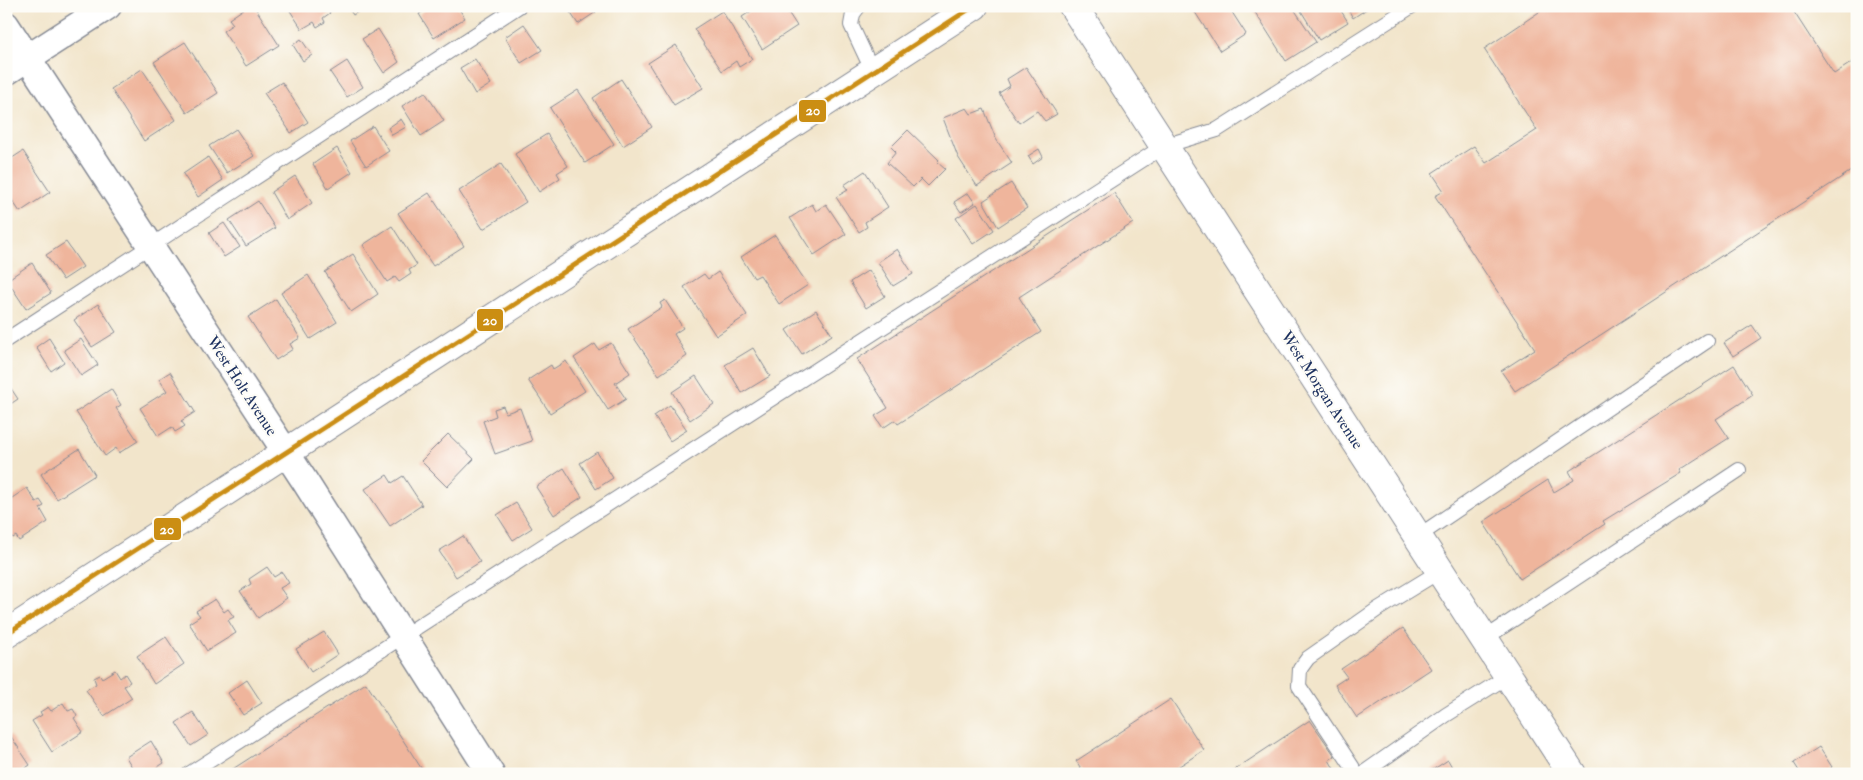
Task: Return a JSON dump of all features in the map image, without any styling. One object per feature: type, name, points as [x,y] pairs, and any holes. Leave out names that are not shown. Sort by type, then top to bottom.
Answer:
[{"type":"street","points":[[6,72],[108,6]]},
{"type":"street","points":[[6,634],[974,6]]},
{"type":"street","name":"West Morgan Avenue","points":[[1072,6],[1572,774]]},
{"type":"street","name":"West Holt Avenue","points":[[6,25],[285,452],[490,774]]},
{"type":"lane","points":[[6,340],[519,6]]},
{"type":"lane","points":[[859,6],[853,14],[851,25],[873,72]]},
{"type":"lane","points":[[188,774],[1164,146],[1217,130],[1412,6]]},
{"type":"lane","points":[[1417,537],[1707,341]]},
{"type":"lane","points":[[1484,639],[1739,470]]},
{"type":"lane","points":[[1356,774],[1299,686],[1300,669],[1308,658],[1370,614],[1440,571]]},
{"type":"lane","points":[[1362,774],[1446,715],[1508,676]]},
{"type":"building","points":[[248,6],[254,6],[279,45],[246,66],[223,31],[233,24],[229,19]]},
{"type":"building","points":[[287,6],[326,6],[330,13],[323,18],[325,22],[317,27],[314,22],[302,29]]},
{"type":"building","points":[[347,6],[367,6],[353,15]]},
{"type":"building","points":[[431,6],[457,6],[465,18],[434,38],[419,14]]},
{"type":"building","points":[[566,6],[592,6],[596,12],[578,24]]},
{"type":"building","points":[[759,6],[784,6],[797,26],[762,49],[742,17]]},
{"type":"building","points":[[1191,6],[1228,6],[1246,34],[1220,51]]},
{"type":"building","points":[[1251,6],[1292,6],[1316,42],[1286,61]]},
{"type":"building","points":[[1298,6],[1338,6],[1348,22],[1319,40]]},
{"type":"building","points":[[1346,6],[1371,6],[1353,18]]},
{"type":"building","points":[[1548,6],[1790,6],[1834,74],[1857,59],[1857,167],[1515,391],[1501,371],[1535,349],[1435,196],[1444,191],[1432,173],[1474,146],[1486,163],[1537,130],[1484,49]]},
{"type":"building","points":[[722,11],[752,59],[739,67],[736,61],[722,71],[694,29]]},
{"type":"building","points":[[524,24],[542,50],[521,63],[505,37]]},
{"type":"building","points":[[378,29],[399,62],[384,73],[362,39]]},
{"type":"building","points":[[301,39],[312,55],[303,61],[293,45]]},
{"type":"building","points":[[185,42],[218,93],[187,113],[154,62]]},
{"type":"building","points":[[676,45],[703,88],[674,105],[648,63]]},
{"type":"building","points":[[475,59],[491,84],[475,94],[460,68]]},
{"type":"building","points":[[347,61],[363,87],[347,97],[330,72]]},
{"type":"building","points":[[1026,67],[1057,114],[1045,121],[1037,111],[1019,123],[999,93],[1010,86],[1007,79]]},
{"type":"building","points":[[142,69],[176,120],[144,141],[111,89]]},
{"type":"building","points":[[621,79],[652,127],[623,146],[593,98]]},
{"type":"building","points":[[282,82],[308,122],[291,133],[264,93]]},
{"type":"building","points":[[578,90],[614,144],[585,163],[550,108]]},
{"type":"building","points":[[425,92],[444,121],[421,136],[402,106]]},
{"type":"building","points":[[967,108],[971,114],[984,109],[996,139],[1012,163],[977,186],[958,157],[943,118]]},
{"type":"building","points":[[401,119],[406,127],[392,135],[388,128]]},
{"type":"building","points":[[373,126],[389,151],[366,166],[350,141]]},
{"type":"building","points":[[236,129],[254,156],[227,173],[209,146]]},
{"type":"building","points":[[908,130],[939,160],[937,162],[945,169],[928,186],[921,179],[913,187],[887,163],[896,152],[891,147]]},
{"type":"building","points":[[547,134],[568,166],[557,173],[560,178],[539,192],[515,154]]},
{"type":"building","points":[[337,148],[352,172],[328,188],[313,164]]},
{"type":"building","points":[[1039,149],[1043,157],[1033,164],[1028,156]]},
{"type":"building","points":[[23,151],[50,192],[20,212],[6,191],[6,162]]},
{"type":"building","points":[[208,157],[223,180],[198,197],[183,174]]},
{"type":"building","points":[[501,164],[526,202],[483,229],[459,191]]},
{"type":"building","points":[[865,171],[888,207],[865,222],[867,227],[859,232],[836,197],[848,190],[844,185]]},
{"type":"building","points":[[295,176],[312,203],[287,220],[271,192]]},
{"type":"building","points":[[1011,183],[1027,208],[998,227],[983,201]]},
{"type":"building","points":[[429,193],[464,246],[433,266],[398,213]]},
{"type":"building","points":[[968,193],[975,203],[961,212],[954,202]]},
{"type":"building","points":[[1114,193],[1133,223],[1019,297],[1041,332],[898,424],[895,420],[883,428],[875,416],[888,408],[857,359]]},
{"type":"building","points":[[258,201],[275,228],[246,246],[229,220]]},
{"type":"building","points":[[812,204],[816,211],[826,204],[846,234],[814,255],[790,218]]},
{"type":"building","points":[[977,204],[994,230],[973,244],[956,218]]},
{"type":"building","points":[[224,223],[240,247],[224,257],[209,233]]},
{"type":"building","points":[[392,226],[417,265],[409,270],[411,274],[399,282],[395,277],[387,282],[363,245]]},
{"type":"building","points":[[775,235],[808,285],[779,304],[760,275],[754,278],[741,257]]},
{"type":"building","points":[[66,242],[83,267],[63,280],[46,255]]},
{"type":"building","points":[[897,249],[913,274],[893,286],[878,262]]},
{"type":"building","points":[[353,254],[378,294],[351,312],[325,272]]},
{"type":"building","points":[[32,263],[51,293],[26,309],[7,280]]},
{"type":"building","points":[[869,270],[885,296],[866,308],[850,282]]},
{"type":"building","points":[[718,272],[747,315],[716,336],[684,287],[704,274],[708,279]]},
{"type":"building","points":[[308,275],[337,322],[310,339],[281,293]]},
{"type":"building","points":[[276,299],[300,338],[290,344],[293,349],[276,360],[248,317]]},
{"type":"building","points":[[665,300],[683,328],[674,334],[687,356],[659,375],[628,329],[662,307],[660,303]]},
{"type":"building","points":[[98,304],[116,332],[92,347],[74,320]]},
{"type":"building","points":[[816,310],[832,335],[802,354],[786,330]]},
{"type":"building","points":[[1752,325],[1761,338],[1733,356],[1724,343]]},
{"type":"building","points":[[49,338],[64,362],[51,371],[36,347]]},
{"type":"building","points":[[81,339],[98,365],[81,376],[64,350]]},
{"type":"building","points":[[611,343],[630,373],[615,383],[626,399],[608,410],[574,358],[595,344],[599,350]]},
{"type":"building","points":[[753,348],[770,376],[742,393],[725,365]]},
{"type":"building","points":[[566,361],[585,391],[550,413],[528,380],[551,365],[553,369]]},
{"type":"building","points":[[1734,365],[1753,395],[1716,419],[1729,438],[1679,470],[1681,473],[1603,521],[1605,524],[1520,579],[1483,522],[1548,480],[1554,492],[1574,480],[1569,471]]},
{"type":"building","points":[[170,372],[195,412],[181,421],[185,426],[175,432],[172,427],[158,436],[140,408],[167,391],[159,379]]},
{"type":"building","points":[[696,376],[714,404],[690,420],[672,392]]},
{"type":"building","points":[[6,381],[18,399],[6,407]]},
{"type":"building","points":[[111,389],[121,405],[116,408],[138,441],[119,453],[116,448],[105,456],[76,412]]},
{"type":"building","points":[[670,405],[687,430],[670,441],[654,416]]},
{"type":"building","points":[[503,406],[506,413],[520,408],[532,441],[495,454],[483,421],[496,416],[494,409]]},
{"type":"building","points":[[448,434],[474,459],[447,487],[421,461]]},
{"type":"building","points":[[79,449],[95,475],[57,499],[41,474]]},
{"type":"building","points":[[597,452],[613,478],[596,489],[580,463]]},
{"type":"building","points":[[564,468],[582,497],[554,515],[536,487]]},
{"type":"building","points":[[387,475],[392,483],[403,476],[422,505],[390,526],[365,489]]},
{"type":"building","points":[[27,488],[36,502],[40,500],[44,506],[40,508],[48,522],[19,541],[16,536],[13,538],[9,533],[12,531],[6,522],[6,502]]},
{"type":"building","points":[[516,503],[532,528],[513,540],[497,515]]},
{"type":"building","points":[[463,536],[480,562],[456,577],[439,551]]},
{"type":"building","points":[[267,567],[274,577],[282,572],[289,583],[280,588],[287,598],[258,618],[240,591],[251,584],[249,579]]},
{"type":"building","points":[[215,599],[224,612],[228,609],[234,617],[228,620],[236,633],[207,651],[189,623],[200,616],[196,611]]},
{"type":"building","points":[[1403,628],[1431,669],[1357,718],[1335,685],[1347,677],[1341,669]]},
{"type":"building","points":[[324,632],[338,654],[311,672],[296,649]]},
{"type":"building","points":[[166,637],[184,664],[154,684],[137,656]]},
{"type":"building","points":[[115,670],[120,678],[125,674],[130,682],[124,686],[132,698],[104,716],[86,690],[96,684],[94,678],[100,675],[102,678]]},
{"type":"building","points":[[247,680],[262,703],[243,715],[228,693]]},
{"type":"building","points":[[366,683],[425,774],[225,774]]},
{"type":"building","points":[[1171,699],[1204,750],[1167,774],[1085,774],[1076,761]]},
{"type":"building","points":[[63,703],[68,711],[73,709],[77,716],[74,718],[83,732],[52,752],[32,721],[42,715],[40,712],[48,707],[51,711]]},
{"type":"building","points":[[193,712],[208,735],[191,746],[176,723]]},
{"type":"building","points":[[1310,720],[1335,756],[1329,760],[1336,772],[1333,774],[1228,774]]},
{"type":"building","points":[[10,735],[30,765],[17,774],[6,774],[6,737]]},
{"type":"building","points":[[151,741],[164,763],[147,774],[136,774],[126,757]]},
{"type":"building","points":[[1819,747],[1832,767],[1830,769],[1833,774],[1801,774],[1794,763]]},
{"type":"building","points":[[1448,760],[1456,774],[1426,774]]},
{"type":"transit line","name":"20","points":[[6,634],[974,6]]}]
